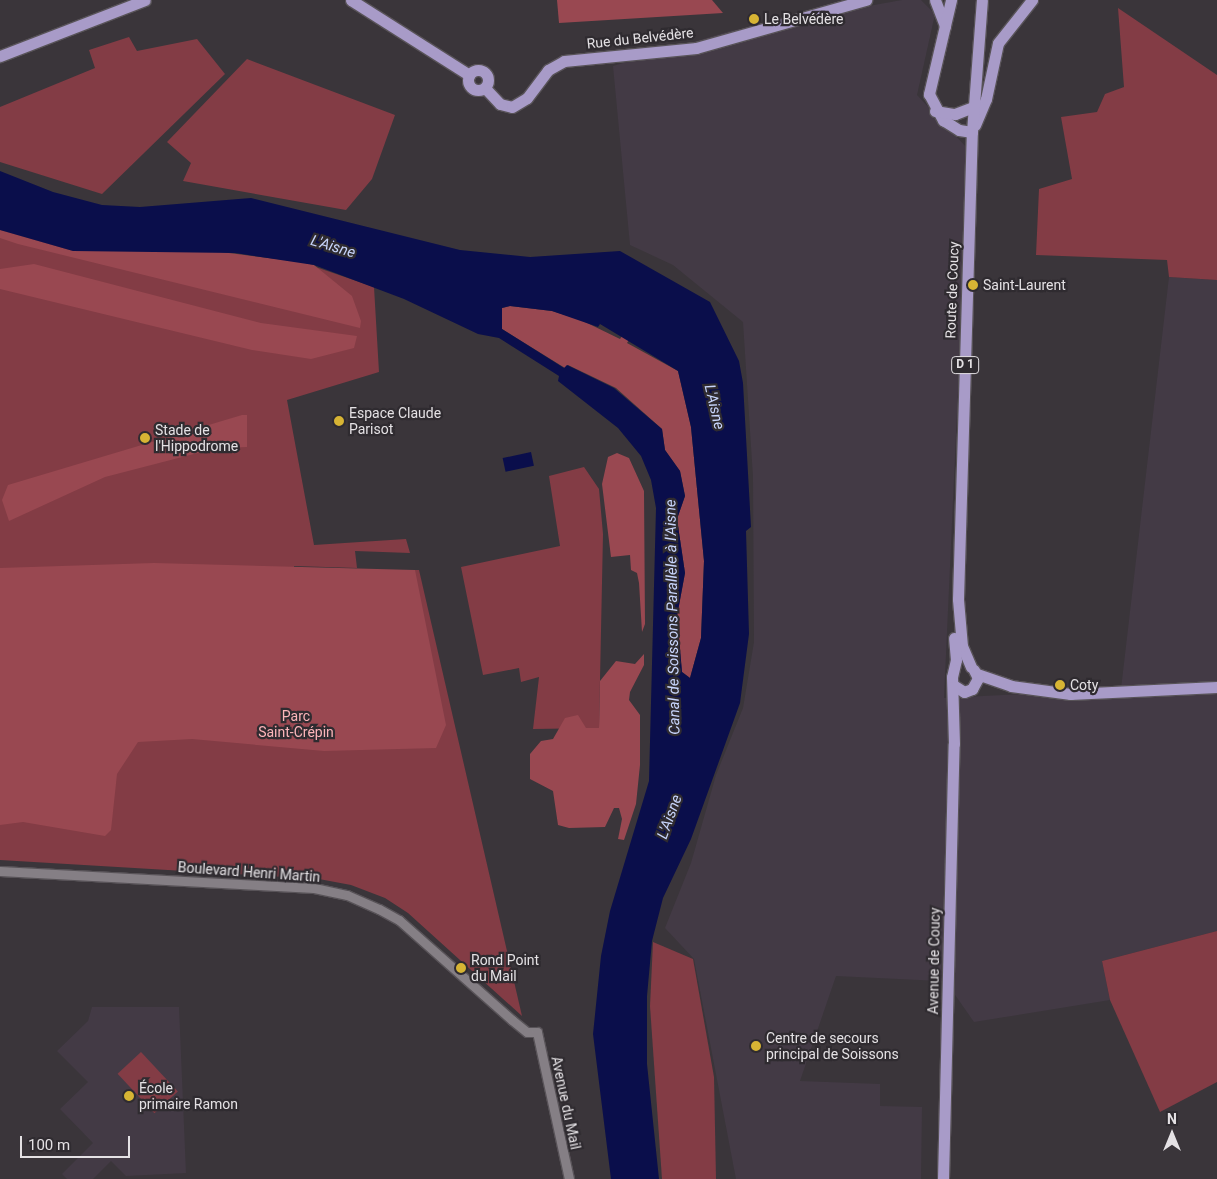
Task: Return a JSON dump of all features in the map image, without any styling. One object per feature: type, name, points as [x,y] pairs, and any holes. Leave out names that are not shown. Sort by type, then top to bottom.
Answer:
[{"type":"main road","points":[[0,56],[145,0]]},
{"type":"main road","name":"Rue du Belvédère","points":[[351,0],[469,75],[470,86],[484,88],[500,104],[520,104],[548,70],[564,61],[696,48],[866,0]]},
{"type":"main road","points":[[936,0],[945,26]]},
{"type":"main road","points":[[951,0],[929,94],[935,111],[950,125],[972,132],[986,99],[998,43],[1032,0]]},
{"type":"main road","name":"D 1","points":[[972,132],[982,0]]},
{"type":"main road","points":[[935,111],[955,114],[973,107]]},
{"type":"main road","name":"Route de Coucy","points":[[972,132],[958,599],[962,646],[973,680]]},
{"type":"main road","name":"Route de Coucy","points":[[953,685],[953,632],[958,599]]},
{"type":"main road","points":[[954,670],[973,680],[1070,694],[1126,694],[1172,688],[1215,688]]},
{"type":"main road","points":[[953,685],[973,680]]},
{"type":"main road","name":"Avenue de Coucy","points":[[954,744],[959,709],[973,680]]},
{"type":"main road","name":"Avenue de Coucy","points":[[943,1179],[954,744],[953,685]]},
{"type":"street","name":"Boulevard Henri Martin","points":[[0,871],[314,888],[347,895],[398,920],[512,1020],[527,1032],[538,1032]]},
{"type":"street","name":"Avenue du Mail","points":[[538,1032],[568,1179]]},
{"type":"shaded area","points":[[902,0],[921,0],[935,14],[917,95],[969,150],[944,698],[1121,689],[1169,277],[1217,280],[1217,931],[1102,961],[1110,1000],[974,1022],[953,992],[940,981],[836,976],[800,1081],[880,1084],[880,1106],[922,1107],[921,1179],[736,1179],[694,959],[665,928],[691,863],[716,775],[743,708],[754,642],[753,477],[743,322],[673,265],[630,245],[613,66],[730,31]]},
{"type":"shaded area","name":"École primaire Ramon","points":[[92,1007],[179,1007],[186,1173],[126,1176],[111,1161],[93,1179],[67,1179],[62,1174],[93,1143],[60,1109],[88,1082],[57,1051],[88,1021]]},
{"type":"green space","points":[[557,0],[712,0],[723,13],[559,23]]},
{"type":"green space","points":[[1118,8],[1217,75],[1217,280],[1169,277],[1167,260],[1036,255],[1039,189],[1072,179],[1061,117],[1097,112],[1105,94],[1124,87]]},
{"type":"green space","points":[[129,37],[137,51],[197,39],[225,74],[102,194],[0,162],[0,107],[95,68],[89,50]]},
{"type":"green space","points":[[247,59],[395,115],[372,179],[346,210],[183,181],[191,163],[167,142]]},
{"type":"green space","name":"Parc Saint-Crépin","points":[[0,230],[301,262],[374,287],[379,372],[287,400],[314,545],[406,539],[410,553],[355,551],[357,568],[294,566],[294,570],[419,570],[522,1016],[408,913],[385,898],[351,885],[319,879],[0,860]]},
{"type":"green space","points":[[0,230],[73,251],[213,251],[314,265],[352,296],[361,321],[360,328],[18,244],[0,238]]},
{"type":"green space","points":[[34,264],[261,323],[357,336],[354,348],[311,359],[252,350],[0,289],[0,269]]},
{"type":"green space","points":[[510,306],[552,311],[581,320],[620,339],[622,336],[629,340],[627,343],[678,371],[691,427],[704,561],[701,638],[690,678],[682,672],[677,616],[685,573],[677,519],[685,496],[680,471],[665,450],[662,429],[616,388],[568,365],[565,368],[502,329],[502,308]]},
{"type":"green space","points":[[247,415],[247,447],[217,448],[105,477],[9,521],[2,500],[8,485]]},
{"type":"green space","points":[[617,453],[629,458],[644,491],[645,624],[642,632],[639,583],[637,573],[631,570],[630,555],[611,557],[602,484],[608,457]]},
{"type":"green space","points":[[584,467],[599,489],[603,534],[599,728],[533,729],[539,677],[521,682],[519,668],[483,675],[461,567],[560,546],[549,476]]},
{"type":"green space","name":"Parc Saint-Crépin","points":[[154,563],[415,570],[446,725],[436,748],[324,751],[192,739],[138,742],[117,774],[111,830],[105,836],[23,822],[0,825],[0,568]]},
{"type":"green space","points":[[644,654],[644,665],[630,692],[629,700],[640,715],[640,765],[636,804],[624,840],[618,839],[622,819],[619,808],[614,808],[605,827],[569,828],[558,825],[553,791],[530,779],[530,754],[541,741],[553,739],[565,718],[578,715],[586,728],[599,728],[600,681],[616,661],[635,664]]},
{"type":"green space","points":[[1217,931],[1217,1082],[1160,1112],[1110,1000],[1102,961]]},
{"type":"green space","points":[[653,942],[693,959],[714,1077],[716,1179],[662,1179],[650,1006]]},
{"type":"green space","points":[[141,1052],[178,1091],[154,1113],[118,1074]]},
{"type":"water","points":[[0,171],[53,192],[102,205],[140,207],[251,198],[460,250],[530,257],[620,251],[710,302],[739,361],[743,383],[751,527],[746,531],[749,634],[740,703],[691,839],[663,898],[652,941],[647,996],[647,1064],[659,1179],[611,1179],[593,1034],[601,956],[610,911],[649,781],[656,508],[651,480],[641,456],[618,428],[558,381],[559,376],[499,338],[478,334],[404,299],[314,265],[235,253],[73,251],[0,230]],"holes":[[[510,306],[552,311],[598,327],[600,324],[678,371],[691,427],[704,561],[701,638],[690,678],[682,672],[677,616],[685,573],[677,519],[685,496],[680,471],[665,450],[662,429],[614,388],[567,365],[564,368],[502,329],[502,308]]]},
{"type":"water","points":[[531,452],[534,466],[506,472],[503,458]]},
{"type":"place","name":"Le Belvédère","points":[[754,19]]},
{"type":"place","name":"Saint-Laurent","points":[[973,285]]},
{"type":"place","name":"Espace Claude Parisot","points":[[339,421]]},
{"type":"place","name":"Stade de l'Hippodrome","points":[[145,438]]},
{"type":"place","name":"Coty","points":[[1060,685]]},
{"type":"place","name":"Rond Point du Mail","points":[[461,968]]},
{"type":"place","name":"Centre de secours principal de Soissons","points":[[756,1046]]},
{"type":"place","name":"École primaire Ramon","points":[[129,1096]]},
{"type":"water label","name":"L'Aisne","points":[[333,247]]},
{"type":"water label","name":"L'Aisne","points":[[714,407]]},
{"type":"water label","name":"Canal de Soissons Parallèle à l'Aisne","points":[[673,617]]},
{"type":"water label","name":"L'Aisne","points":[[670,817]]}]
